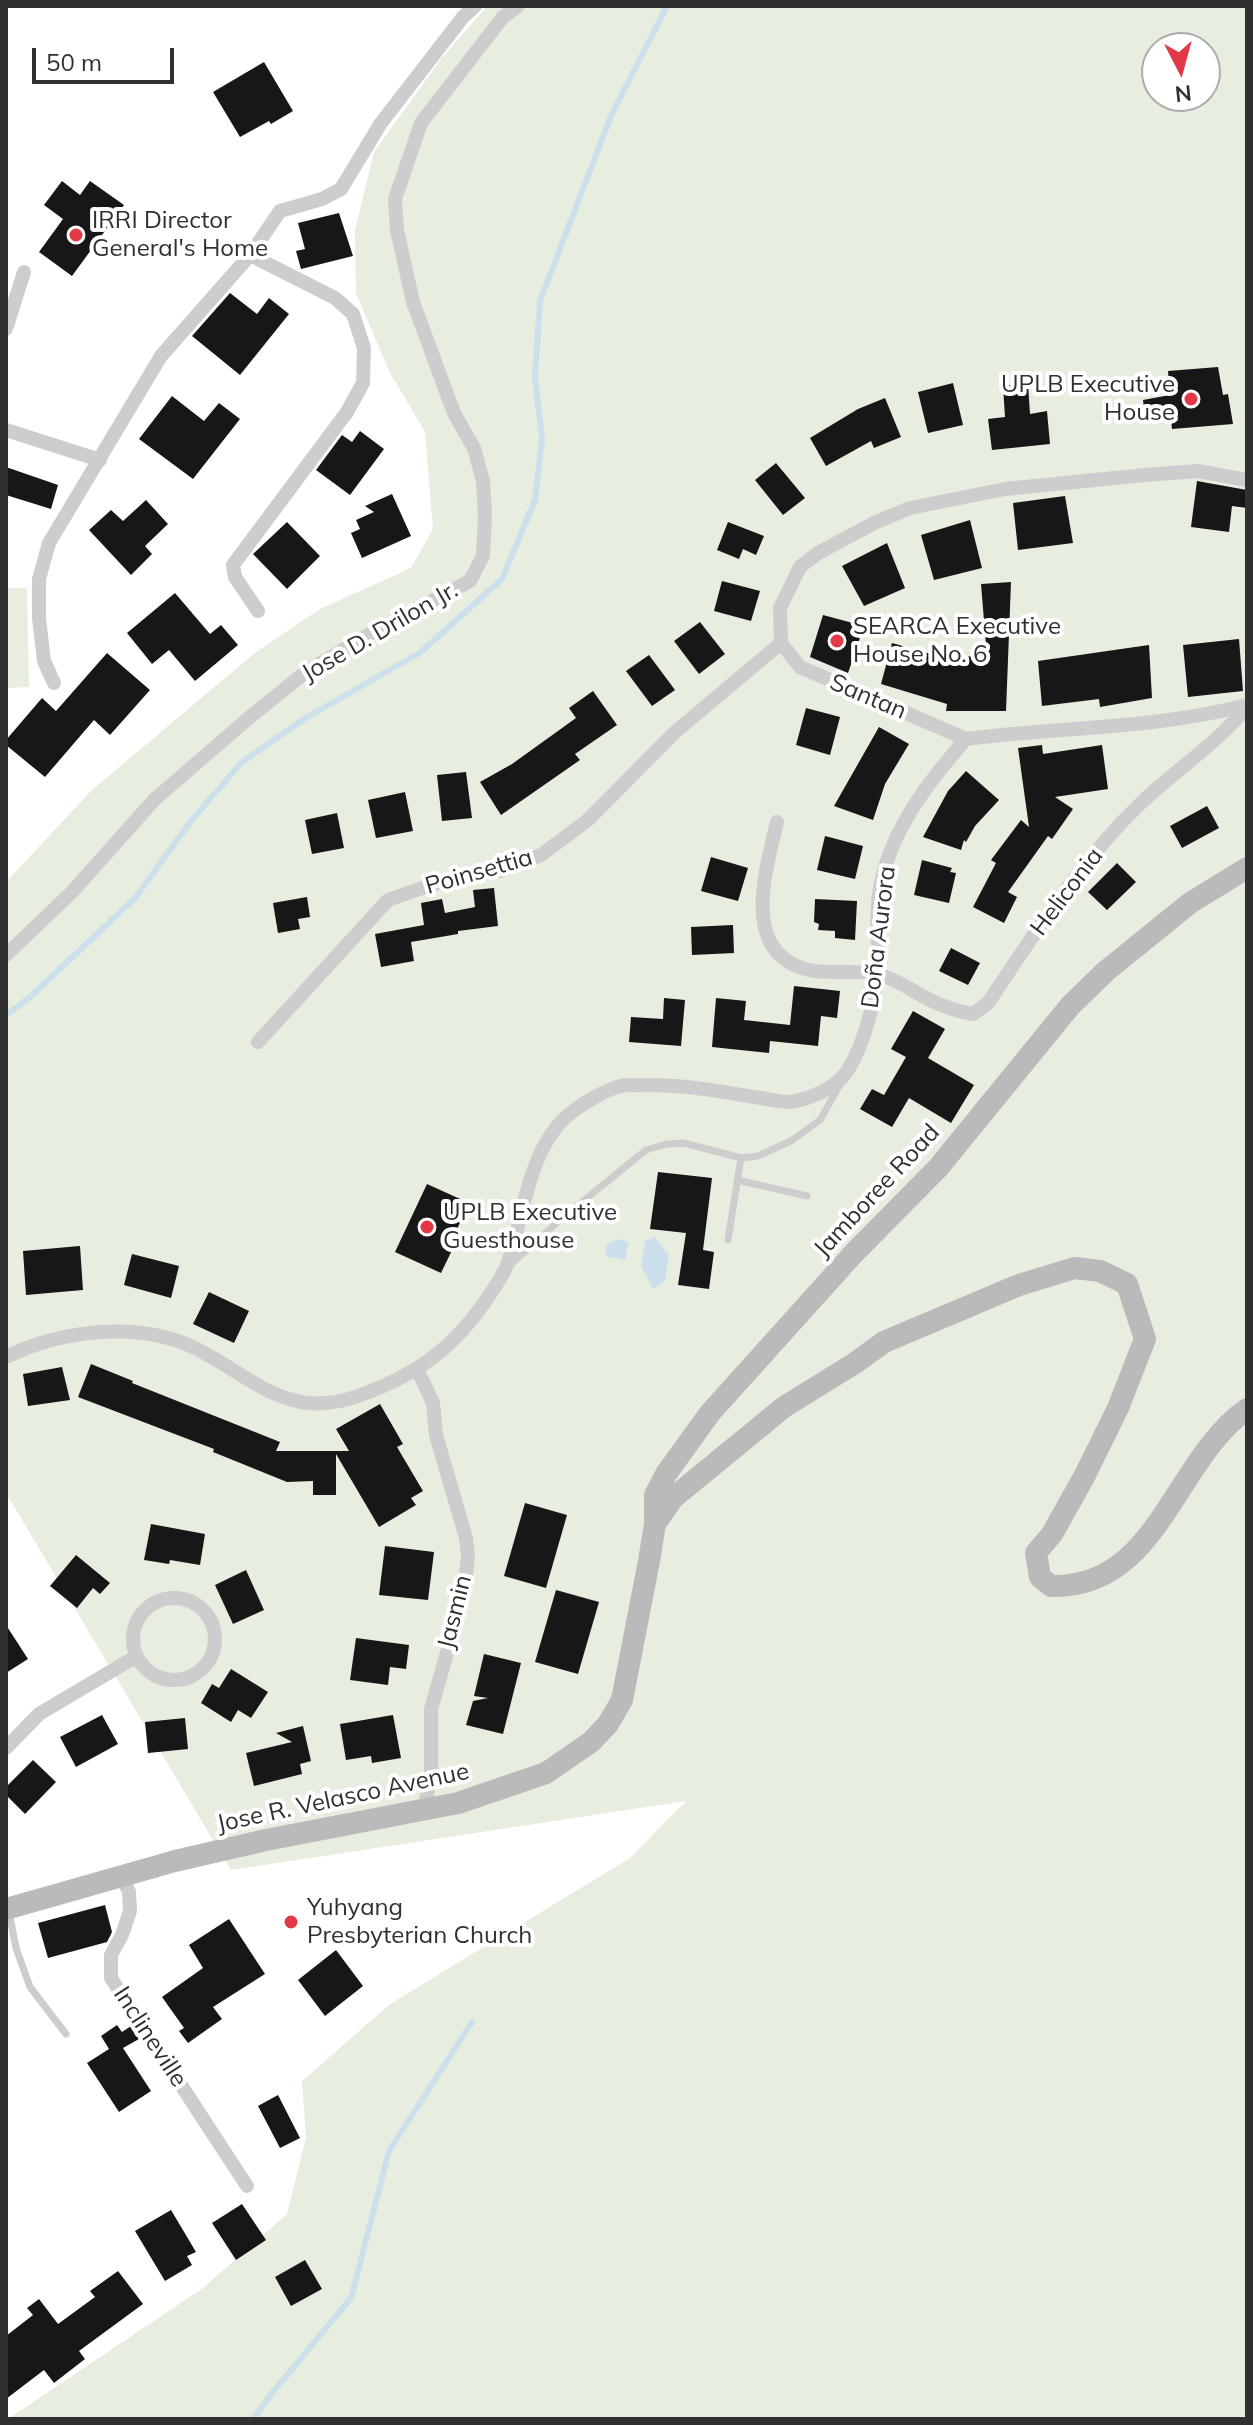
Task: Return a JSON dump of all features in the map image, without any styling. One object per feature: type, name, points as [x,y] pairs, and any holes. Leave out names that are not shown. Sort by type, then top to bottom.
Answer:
[{"type":"main road","name":"Jamboree Road","points":[[639,1611],[655,1524],[655,1495],[666,1474],[710,1413],[773,1341],[938,1168],[1070,1006],[1106,971],[1190,903],[1247,868]]},
{"type":"main road","points":[[655,1524],[673,1498],[784,1407],[884,1342],[1019,1285],[1075,1268],[1100,1271],[1127,1284],[1145,1339],[1118,1408],[1084,1477],[1052,1534],[1036,1553],[1040,1577],[1051,1586],[1082,1584],[1106,1574],[1137,1552],[1199,1458],[1247,1409]]},
{"type":"main road","name":"Jose R. Velasco Avenue","points":[[7,1909],[266,1840],[458,1803],[546,1773],[591,1742],[608,1724],[622,1700],[639,1611]]},
{"type":"street","points":[[54,683],[44,661],[39,618],[39,579],[49,543],[161,356],[250,255],[280,211],[322,199],[341,189],[381,123],[463,17],[475,6]]},
{"type":"street","name":"Jose D. Drilon Jr.","points":[[6,955],[72,892],[155,799],[307,671],[470,581],[483,556],[483,481],[474,448],[454,413],[413,302],[397,230],[395,199],[421,123],[503,17],[518,6]]},
{"type":"street","points":[[250,255],[335,298],[353,314],[364,348],[363,383],[347,412],[233,565],[235,577],[258,611]]},
{"type":"street","points":[[6,329],[24,272]]},
{"type":"street","points":[[6,430],[100,460]]},
{"type":"street","points":[[781,643],[780,608],[800,567],[818,553],[910,508],[1005,489],[1145,475],[1198,471],[1247,480]]},
{"type":"street","name":"Santan","points":[[781,643],[800,667],[966,739]]},
{"type":"street","name":"Poinsettia","points":[[258,1042],[388,900],[434,884],[500,871],[541,855],[588,820],[674,733],[781,643]]},
{"type":"street","points":[[966,739],[1158,723],[1247,706]]},
{"type":"street","name":"Heliconia","points":[[877,974],[943,1006],[973,1014],[988,1003],[1054,903],[1113,832],[1141,802],[1206,747],[1247,706]]},
{"type":"street","name":"Doña Aurora","points":[[844,1076],[870,1014],[877,974],[880,885],[891,849],[909,812],[936,772],[966,739]]},
{"type":"street","points":[[777,822],[762,886],[764,926],[771,945],[788,961],[807,969],[877,974]]},
{"type":"street","points":[[6,1357],[43,1341],[93,1331],[170,1339],[196,1349],[258,1388],[294,1403],[325,1404],[356,1397],[418,1371],[462,1334],[506,1269],[529,1184],[548,1137],[570,1113],[622,1086],[681,1085],[788,1102],[817,1095],[844,1076]]},
{"type":"street","name":"Jasmin","points":[[418,1371],[433,1403],[436,1435],[466,1538],[468,1556],[464,1593],[431,1709],[431,1774],[424,1811]]},
{"type":"street","points":[[172,1598],[184,1599],[194,1603],[211,1619],[215,1643],[206,1664],[198,1672],[175,1680],[164,1678],[144,1666],[137,1656],[133,1634],[136,1623],[151,1605],[172,1598]]},
{"type":"street","points":[[6,1748],[39,1714],[137,1656]]},
{"type":"street","name":"Inclineville","points":[[122,1877],[129,1892],[130,1911],[111,1955],[111,1978],[247,2186]]},
{"type":"lane","points":[[506,1269],[561,1219],[646,1150],[684,1143],[741,1158],[758,1156],[791,1141],[820,1120],[844,1076]]},
{"type":"lane","points":[[728,1240],[741,1158]]},
{"type":"lane","points":[[737,1180],[807,1196]]},
{"type":"lane","points":[[7,1909],[30,1987],[66,2034]]},
{"type":"shaded area","points":[[487,6],[1247,6],[1247,2419],[8,2419],[203,2288],[287,2214],[306,2137],[302,2081],[390,2004],[630,1858],[686,1801],[231,1870],[6,1493],[6,882],[92,790],[256,652],[320,609],[411,568],[433,529],[425,432],[389,371],[356,293],[355,230],[374,152],[441,59]]},
{"type":"shaded area","points":[[6,588],[27,588],[29,687],[6,688]]},
{"type":"water","points":[[655,1237],[669,1255],[665,1281],[653,1289],[641,1266],[645,1241]]},
{"type":"water","points":[[618,1239],[629,1242],[625,1260],[605,1256],[607,1244]]},
{"type":"building","points":[[264,62],[293,111],[240,137],[213,92]]},
{"type":"building","name":"IRRI Director General's Home","points":[[62,181],[80,195],[90,181],[124,205],[72,276],[39,252],[63,219],[44,205]]},
{"type":"building","points":[[339,213],[353,256],[301,269],[296,251],[305,249],[298,223]]},
{"type":"building","points":[[230,293],[257,314],[269,298],[289,314],[240,375],[192,336]]},
{"type":"building","name":"UPLB Executive House","points":[[1218,367],[1223,395],[1228,394],[1233,424],[1172,429],[1171,419],[1146,424],[1143,400],[1170,395],[1168,371]]},
{"type":"building","points":[[953,383],[963,425],[928,433],[918,392]]},
{"type":"building","points":[[1028,384],[1030,414],[1047,411],[1050,444],[992,450],[988,419],[1005,417],[1003,386]]},
{"type":"building","points":[[172,396],[204,421],[219,403],[240,419],[193,479],[139,439]]},
{"type":"building","points":[[885,398],[901,437],[874,448],[871,441],[826,466],[810,438],[858,409]]},
{"type":"building","points":[[360,431],[384,449],[350,495],[316,470],[342,435],[352,442]]},
{"type":"building","points":[[776,463],[805,498],[783,515],[755,480]]},
{"type":"building","points":[[6,467],[58,485],[51,509],[6,495]]},
{"type":"building","points":[[1197,481],[1247,490],[1247,508],[1232,506],[1229,532],[1191,527]]},
{"type":"building","points":[[392,494],[411,536],[362,558],[351,533],[360,529],[356,520],[374,512],[365,506]]},
{"type":"building","points":[[1065,496],[1073,543],[1018,550],[1013,503]]},
{"type":"building","points":[[146,500],[168,524],[145,546],[152,554],[131,575],[89,530],[111,510],[123,521]]},
{"type":"building","points":[[970,520],[982,568],[934,580],[921,535]]},
{"type":"building","points":[[287,522],[320,556],[287,589],[253,554]]},
{"type":"building","points":[[728,522],[764,536],[756,555],[743,549],[739,559],[717,550]]},
{"type":"building","points":[[887,543],[905,588],[864,606],[842,566]]},
{"type":"building","points":[[722,581],[760,591],[751,621],[714,611]]},
{"type":"building","points":[[1011,582],[1006,711],[946,711],[947,704],[881,684],[892,643],[952,660],[953,656],[987,657],[981,584]]},
{"type":"building","points":[[175,593],[210,634],[221,625],[238,645],[195,681],[169,650],[152,664],[127,633]]},
{"type":"building","name":"SEARCA Executive House No. 6","points":[[823,615],[864,626],[848,673],[810,657]]},
{"type":"building","points":[[700,622],[725,654],[699,674],[674,641]]},
{"type":"building","points":[[1239,639],[1243,691],[1188,697],[1183,645]]},
{"type":"building","points":[[1149,645],[1152,698],[1100,707],[1099,699],[1042,706],[1038,661]]},
{"type":"building","points":[[107,653],[150,690],[110,735],[94,720],[45,777],[6,745],[6,740],[42,698],[56,711]]},
{"type":"building","points":[[649,655],[675,690],[652,706],[626,671]]},
{"type":"building","points":[[593,691],[617,725],[575,754],[580,760],[501,815],[480,782],[512,764],[576,718],[569,708]]},
{"type":"building","points":[[806,708],[840,717],[830,755],[796,745]]},
{"type":"building","points":[[879,727],[909,744],[885,784],[873,820],[834,806]]},
{"type":"building","points":[[1042,745],[1043,754],[1102,745],[1108,789],[1055,797],[1073,809],[1052,839],[1048,836],[1008,892],[1017,897],[1004,923],[973,907],[996,863],[991,860],[1021,820],[1029,827],[1018,748]]},
{"type":"building","points":[[966,771],[999,800],[975,826],[966,842],[964,840],[961,850],[923,837],[948,791]]},
{"type":"building","points":[[466,772],[472,818],[442,821],[437,775]]},
{"type":"building","points":[[405,792],[413,831],[376,838],[368,800]]},
{"type":"building","points":[[1207,806],[1219,828],[1182,848],[1170,826]]},
{"type":"building","points":[[337,813],[344,848],[312,854],[305,820]]},
{"type":"building","points":[[825,836],[863,846],[855,879],[817,870]]},
{"type":"building","points":[[711,857],[748,868],[738,901],[701,891]]},
{"type":"building","points":[[922,860],[952,868],[950,872],[956,873],[949,903],[914,895]]},
{"type":"building","points":[[1117,863],[1136,882],[1107,910],[1088,892]]},
{"type":"building","points":[[494,888],[498,926],[411,942],[414,961],[381,967],[375,934],[424,925],[421,903],[442,899],[445,913],[475,907],[473,890]]},
{"type":"building","points":[[307,897],[310,917],[298,919],[300,929],[278,933],[273,903]]},
{"type":"building","points":[[815,899],[857,901],[855,940],[835,938],[835,931],[818,930],[819,924],[814,922]]},
{"type":"building","points":[[733,925],[734,953],[692,955],[691,927]]},
{"type":"building","points":[[951,948],[980,963],[968,985],[939,971]]},
{"type":"building","points":[[794,986],[840,991],[837,1018],[821,1016],[818,1046],[770,1041],[769,1053],[712,1047],[716,998],[746,1001],[744,1020],[790,1025]]},
{"type":"building","points":[[664,998],[685,1000],[681,1046],[629,1042],[631,1017],[663,1019]]},
{"type":"building","points":[[913,1011],[945,1029],[928,1058],[974,1085],[951,1123],[909,1098],[892,1127],[860,1109],[872,1089],[884,1095],[906,1057],[891,1049]]},
{"type":"building","points":[[658,1172],[712,1178],[703,1250],[714,1252],[709,1289],[678,1285],[686,1233],[650,1229]]},
{"type":"building","name":"UPLB Executive Guesthouse","points":[[427,1184],[469,1203],[452,1240],[456,1242],[441,1273],[395,1252]]},
{"type":"building","points":[[80,1246],[83,1290],[26,1295],[23,1251]]},
{"type":"building","points":[[132,1254],[179,1266],[171,1298],[124,1285]]},
{"type":"building","points":[[209,1292],[249,1311],[234,1343],[193,1324]]},
{"type":"building","points":[[91,1364],[280,1442],[276,1451],[349,1451],[336,1429],[380,1404],[403,1444],[397,1447],[423,1491],[411,1498],[416,1505],[379,1527],[336,1454],[336,1495],[313,1495],[313,1481],[287,1482],[213,1452],[214,1449],[78,1397]]},
{"type":"building","points":[[62,1367],[70,1400],[28,1406],[23,1374]]},
{"type":"building","points":[[525,1503],[567,1515],[546,1588],[504,1576]]},
{"type":"building","points":[[151,1524],[205,1534],[200,1565],[144,1560]]},
{"type":"building","points":[[385,1546],[434,1552],[428,1600],[379,1595]]},
{"type":"building","points":[[76,1555],[110,1583],[100,1594],[93,1588],[77,1608],[50,1586]]},
{"type":"building","points":[[246,1570],[264,1610],[233,1624],[215,1585]]},
{"type":"building","points":[[556,1590],[599,1602],[578,1674],[535,1662]]},
{"type":"building","points":[[6,1625],[28,1659],[6,1673]]},
{"type":"building","points":[[356,1638],[409,1645],[406,1669],[390,1667],[388,1685],[350,1680]]},
{"type":"building","points":[[484,1654],[521,1663],[503,1734],[466,1725],[473,1701],[488,1698],[474,1696]]},
{"type":"building","points":[[231,1669],[268,1692],[251,1718],[238,1710],[231,1722],[201,1703],[212,1684],[219,1688]]},
{"type":"building","points":[[102,1715],[118,1744],[76,1767],[60,1737]]},
{"type":"building","points":[[393,1715],[401,1758],[372,1763],[371,1756],[346,1760],[340,1724]]},
{"type":"building","points":[[185,1718],[188,1749],[148,1753],[145,1722]]},
{"type":"building","points":[[303,1726],[311,1761],[300,1764],[302,1774],[254,1786],[246,1753],[292,1742],[276,1733]]},
{"type":"building","points":[[33,1760],[56,1782],[25,1814],[6,1795],[6,1787]]},
{"type":"building","points":[[105,1905],[112,1932],[107,1942],[48,1958],[38,1923]]},
{"type":"building","points":[[229,1919],[265,1974],[213,2007],[222,2019],[188,2043],[179,2031],[184,2028],[162,1997],[203,1968],[189,1945]]},
{"type":"building","points":[[336,1950],[363,1986],[325,2016],[298,1980]]},
{"type":"building","points":[[117,2025],[122,2032],[131,2026],[139,2039],[123,2048],[151,2091],[119,2112],[87,2063],[109,2049],[101,2036]]},
{"type":"building","points":[[278,2095],[300,2138],[280,2148],[258,2106]]},
{"type":"building","points":[[242,2204],[266,2240],[236,2260],[212,2223]]},
{"type":"building","points":[[171,2210],[196,2252],[187,2256],[192,2265],[165,2281],[135,2231]]},
{"type":"building","points":[[305,2260],[322,2289],[291,2306],[275,2277]]},
{"type":"building","points":[[118,2271],[143,2304],[79,2351],[85,2359],[54,2383],[44,2370],[6,2399],[6,2336],[33,2315],[27,2308],[39,2299],[58,2324],[95,2297],[90,2291]]},
{"type":"waterway","points":[[6,1015],[29,998],[135,898],[191,821],[241,763],[304,719],[421,652],[502,579],[535,500],[542,439],[535,378],[540,301],[611,116],[667,6]]},
{"type":"waterway","points":[[253,2419],[351,2298],[389,2151],[472,2022]]},
{"type":"place","name":"IRRI Director General's Home","points":[[76,235]]},
{"type":"place","name":"UPLB Executive House","points":[[1191,399]]},
{"type":"place","name":"SEARCA Executive House No. 6","points":[[837,641]]},
{"type":"place","name":"UPLB Executive Guesthouse","points":[[427,1227]]},
{"type":"place","name":"Yuhyang Presbyterian Church","points":[[291,1922]]}]
